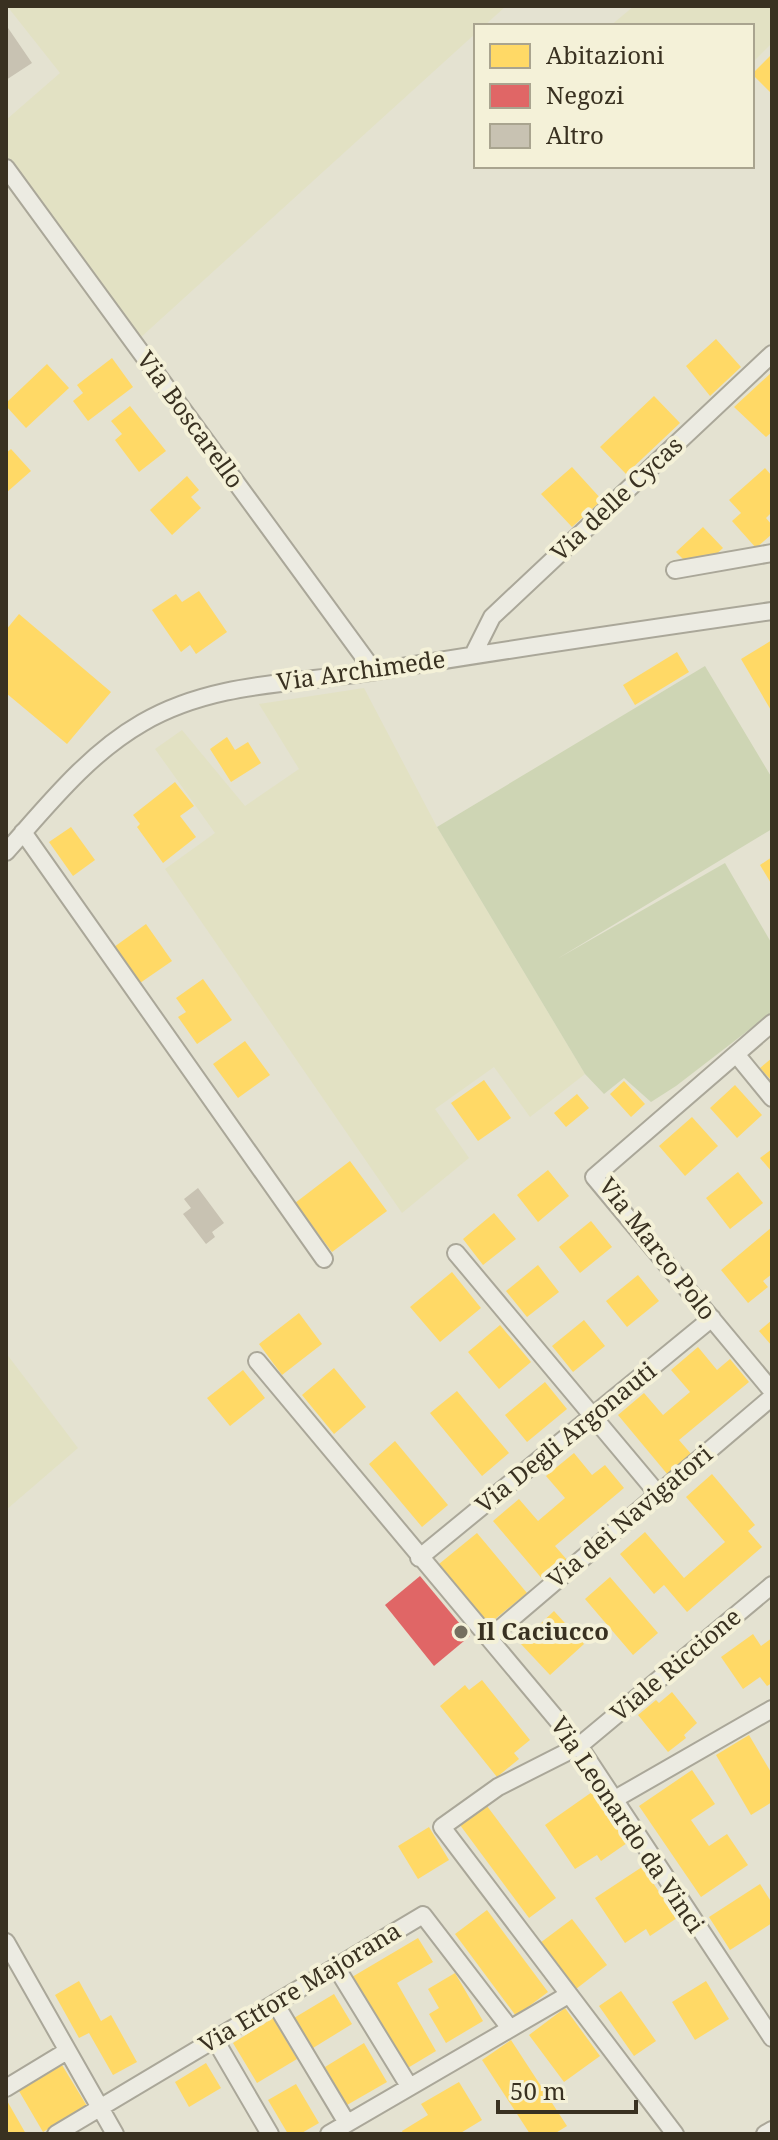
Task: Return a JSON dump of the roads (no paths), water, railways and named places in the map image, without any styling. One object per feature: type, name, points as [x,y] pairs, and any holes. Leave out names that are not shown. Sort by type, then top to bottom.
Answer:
[{"type":"street","name":"Via Boscarello","points":[[6,168],[374,671]]},
{"type":"street","name":"Via delle Cycas","points":[[474,653],[492,617],[772,354]]},
{"type":"street","points":[[675,570],[772,553]]},
{"type":"street","name":"Via Archimede","points":[[6,852],[86,765],[141,723],[171,708],[235,688],[374,671],[474,653],[772,611]]},
{"type":"street","points":[[23,832],[324,1259]]},
{"type":"street","name":"Via Marco Polo","points":[[772,1023],[594,1177],[772,1394]]},
{"type":"street","points":[[736,1054],[772,1098]]},
{"type":"street","points":[[456,1253],[658,1494]]},
{"type":"street","name":"Via Degli Argonauti","points":[[419,1558],[712,1318]]},
{"type":"street","name":"Via Leonardo da Vinci","points":[[257,1361],[579,1746],[772,2038]]},
{"type":"street","name":"Via dei Navigatori","points":[[489,1638],[772,1394]]},
{"type":"street","name":"Viale Riccione","points":[[568,1995],[442,1827],[498,1787],[579,1746],[772,1585]]},
{"type":"street","points":[[615,1799],[772,1709]]},
{"type":"street","name":"Via Ettore Majorana","points":[[56,2134],[423,1915],[509,2027]]},
{"type":"street","points":[[6,1942],[115,2134]]},
{"type":"street","points":[[336,1967],[409,2086]]},
{"type":"street","points":[[329,2134],[568,1995],[675,2134]]},
{"type":"street","points":[[275,2003],[347,2123]]},
{"type":"street","points":[[214,2038],[270,2134]]},
{"type":"street","points":[[6,2088],[67,2051]]},
{"type":"street","points":[[765,2134],[772,2130]]},
{"type":"place","name":"Il Caciucco","points":[[461,1632]]}]
